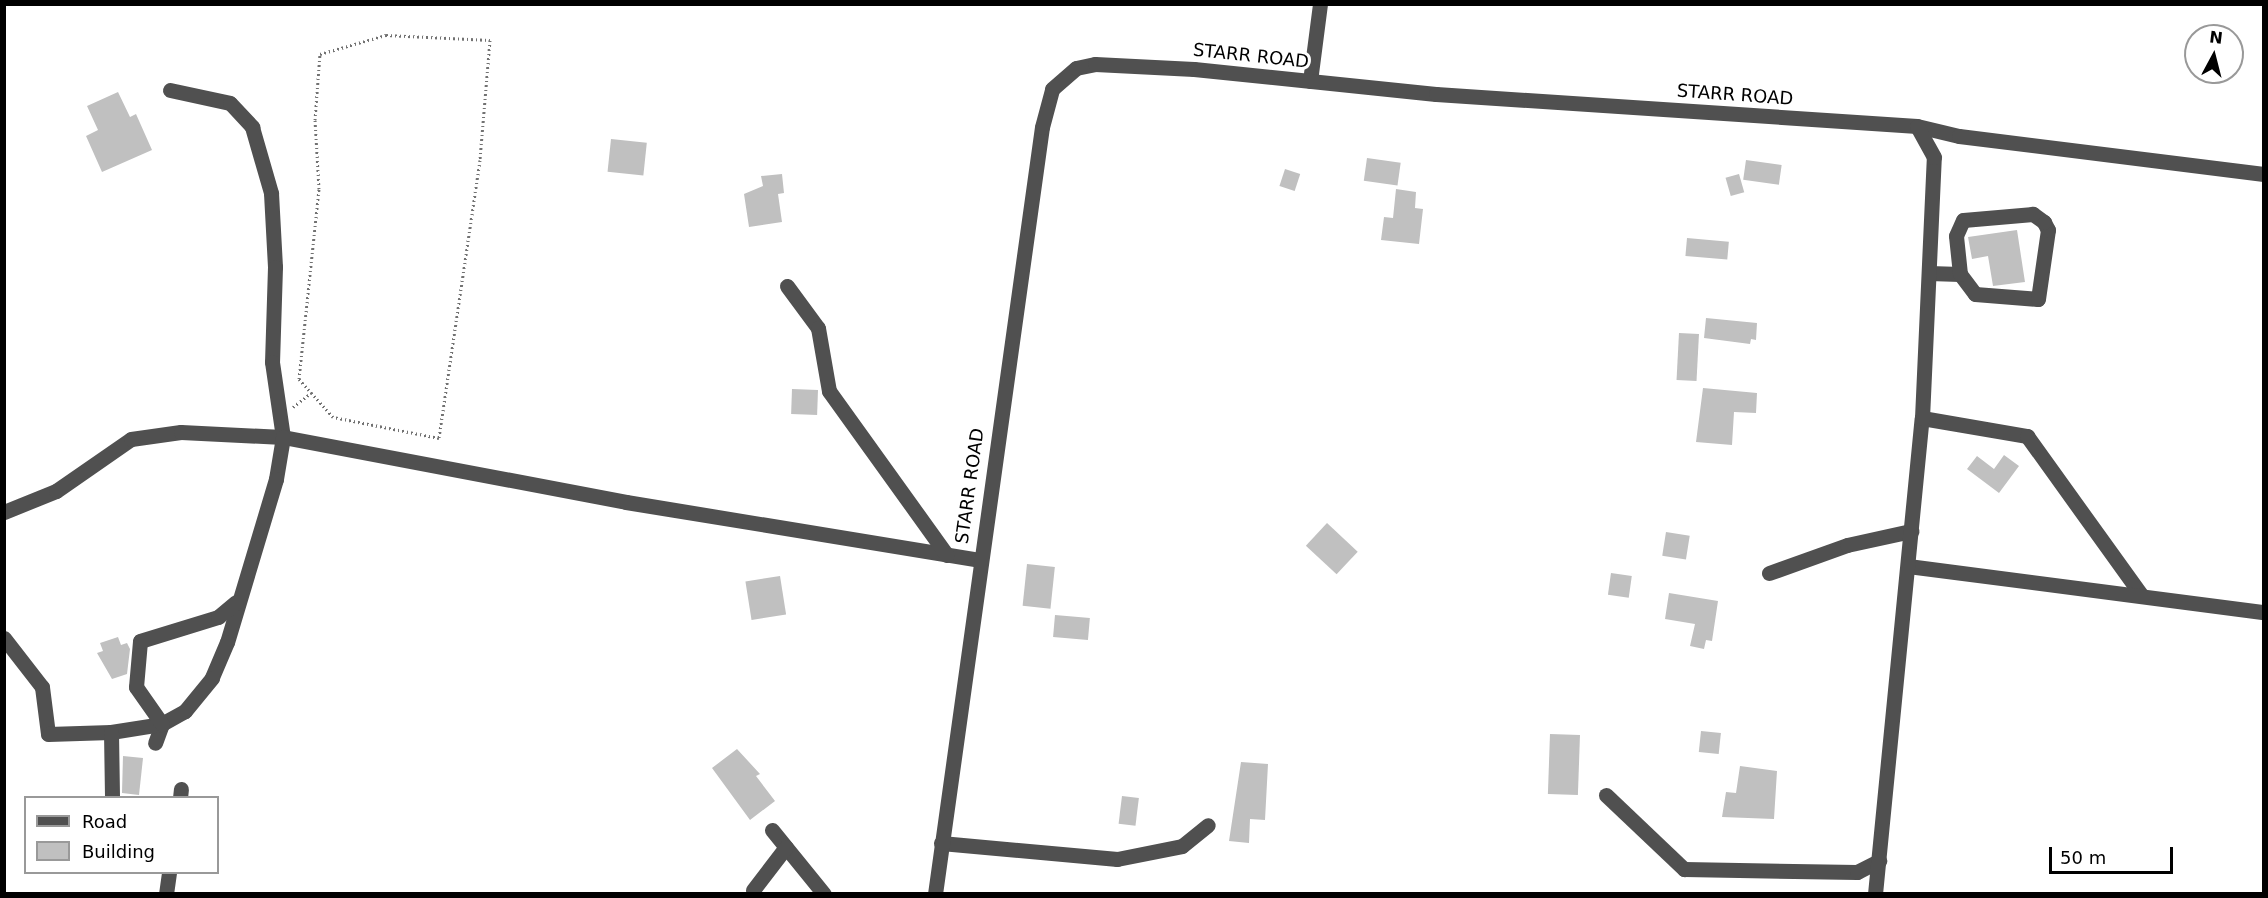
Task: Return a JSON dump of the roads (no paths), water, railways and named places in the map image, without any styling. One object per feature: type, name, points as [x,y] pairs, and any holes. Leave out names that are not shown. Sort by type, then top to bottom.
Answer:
[{"type":"street","points":[[1310,81],[1320,4]]},
{"type":"street","name":"STARR ROAD","points":[[935,894],[979,560],[1042,127],[1052,89],[1076,68],[1095,64],[1917,126],[1959,136],[2264,174]]},
{"type":"street","points":[[4,638],[42,687],[48,734],[111,732],[162,723],[184,711],[212,678],[227,642],[236,602],[276,479],[283,437],[272,362],[275,267],[270,193],[252,126],[230,103],[171,90]]},
{"type":"street","points":[[1875,894],[1922,418],[1934,157],[1917,126]]},
{"type":"street","points":[[2033,214],[2044,222],[2048,230],[2038,299],[1975,294],[1960,274],[1956,236],[1963,220],[2033,214]]},
{"type":"street","points":[[1929,273],[1960,274]]},
{"type":"street","points":[[787,286],[818,328],[829,391],[947,555]]},
{"type":"street","points":[[1922,418],[2027,436],[2142,596]]},
{"type":"street","points":[[4,512],[56,491],[131,439],[181,432],[283,437],[626,502],[979,560]]},
{"type":"street","points":[[1769,573],[1847,545],[1911,531]]},
{"type":"street","points":[[1908,567],[2264,612]]},
{"type":"street","points":[[162,723],[136,687],[140,642],[218,617],[236,602]]},
{"type":"street","points":[[156,743],[162,723]]},
{"type":"street","points":[[111,732],[112,796]]},
{"type":"street","points":[[1605,795],[1684,869],[1847,873],[1879,861]]},
{"type":"street","points":[[941,843],[1117,858],[1182,846],[1208,825]]},
{"type":"street","points":[[772,830],[824,894]]},
{"type":"street","points":[[753,890],[786,847]]},
{"type":"street","points":[[166,894],[169,874]]}]
